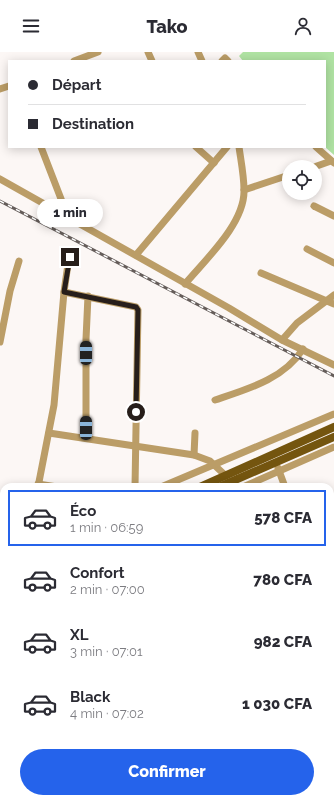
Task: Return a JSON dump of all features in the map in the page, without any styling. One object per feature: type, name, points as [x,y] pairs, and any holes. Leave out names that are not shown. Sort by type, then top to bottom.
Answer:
[{"type":"main road","points":[[209,483],[334,427]]},
{"type":"main road","points":[[228,483],[334,437]]},
{"type":"street","points":[[77,60],[98,52]]},
{"type":"street","points":[[41,148],[68,217]]},
{"type":"street","points":[[197,148],[214,163]]},
{"type":"street","points":[[136,255],[226,148]]},
{"type":"street","points":[[185,284],[237,219],[241,209],[244,190],[239,148]]},
{"type":"street","points":[[317,148],[333,162]]},
{"type":"street","points":[[322,165],[333,162]]},
{"type":"street","points":[[244,190],[282,177]]},
{"type":"street","points":[[0,179],[272,332],[282,340],[303,349],[334,366]]},
{"type":"street","points":[[314,206],[334,216]]},
{"type":"street","points":[[307,249],[334,263]]},
{"type":"street","points":[[39,483],[57,385],[64,292],[70,257]]},
{"type":"street","points":[[0,342],[3,312],[19,260]]},
{"type":"street","points":[[261,273],[334,304]]},
{"type":"street","points":[[64,292],[136,307],[138,310],[135,483]]},
{"type":"street","points":[[282,340],[289,330],[334,295]]},
{"type":"street","points":[[86,438],[86,330],[88,296]]},
{"type":"street","points":[[215,400],[247,389],[276,376],[291,366],[303,349]]},
{"type":"street","points":[[171,483],[334,414]]},
{"type":"street","points":[[49,433],[136,445],[203,457],[226,476]]},
{"type":"street","points":[[194,455],[195,433]]},
{"type":"street","points":[[252,483],[334,447]]},
{"type":"street","points":[[276,462],[284,483]]},
{"type":"green space","points":[[243,52],[334,52],[334,155],[326,148],[326,60],[242,60],[239,56]]},
{"type":"railway","points":[[0,201],[334,376]]},
{"type":"route","points":[[70,257],[64,292],[136,307],[138,310],[136,412]]}]
